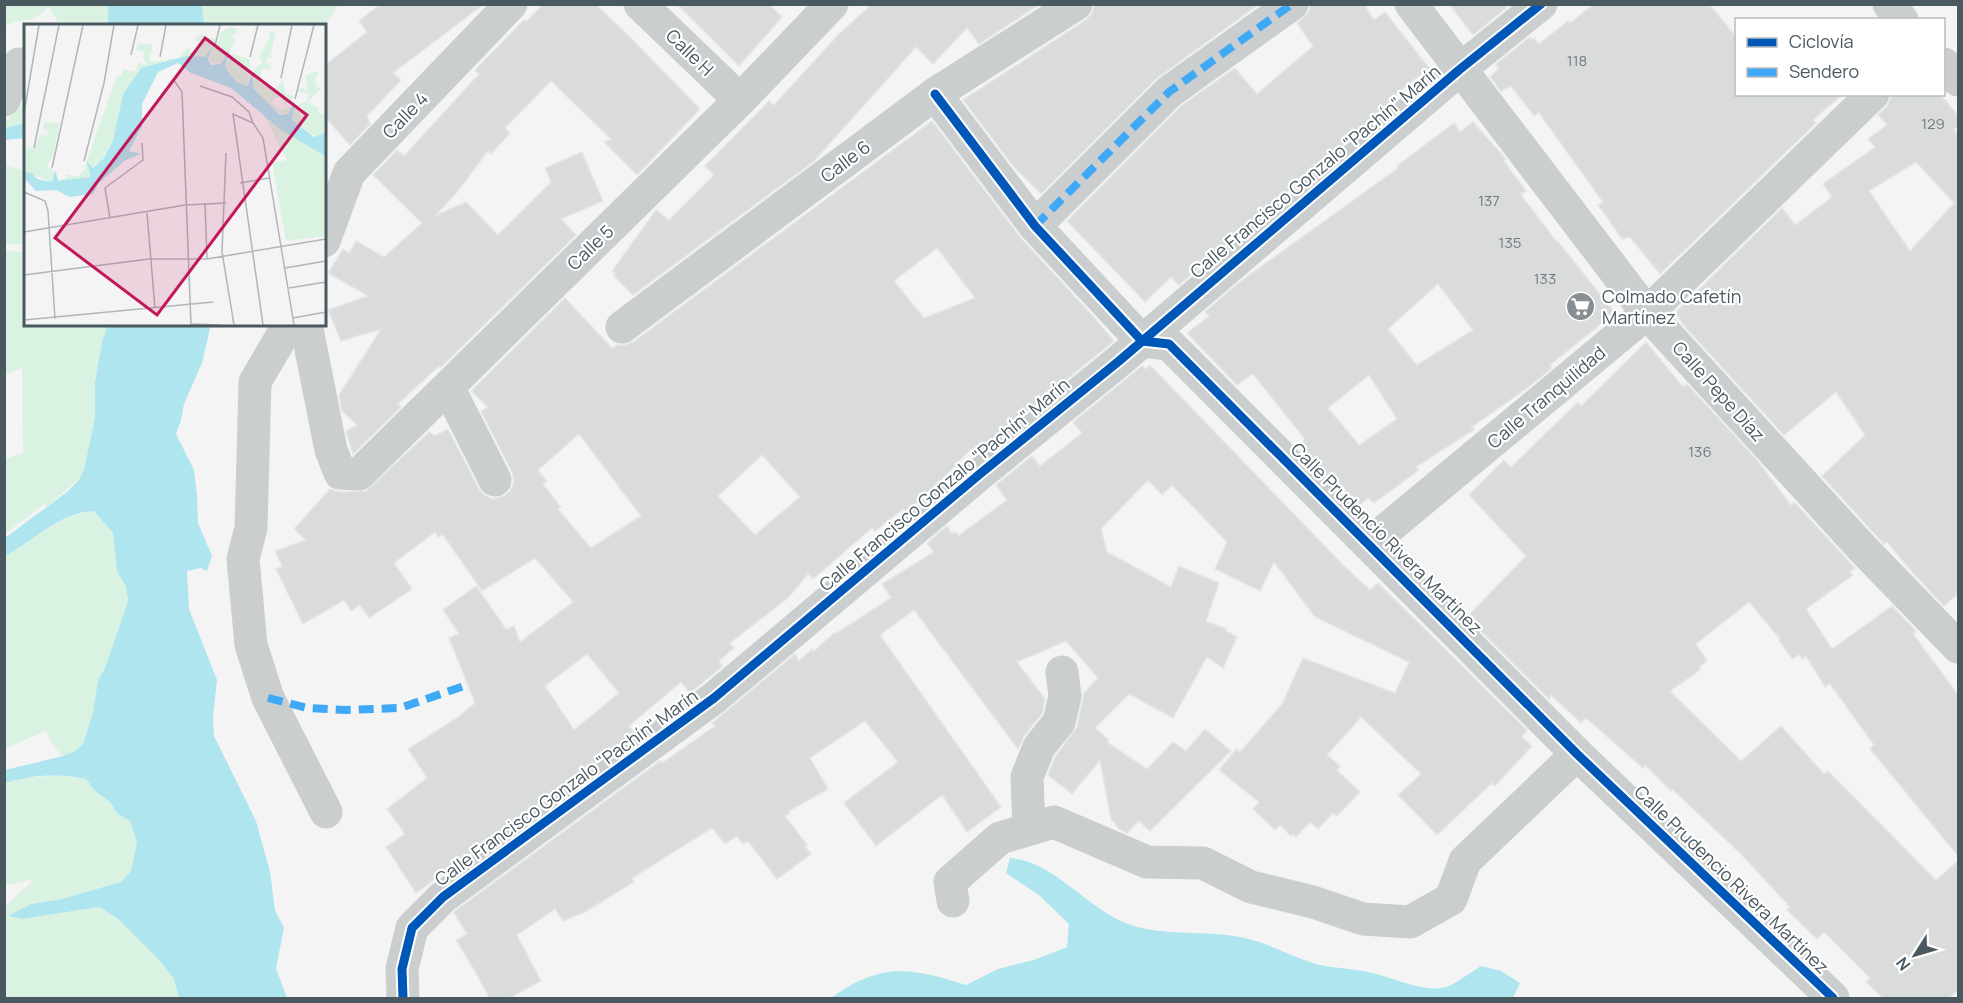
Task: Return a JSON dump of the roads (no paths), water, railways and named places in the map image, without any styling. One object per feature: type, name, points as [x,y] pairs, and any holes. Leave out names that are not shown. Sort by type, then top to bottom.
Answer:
[{"type":"street","name":"Calle 4","points":[[326,236],[349,173],[511,4]]},
{"type":"street","name":"Calle H","points":[[640,4],[740,100]]},
{"type":"street","name":"Calle 5","points":[[306,326],[331,450],[340,473],[359,474],[740,100],[832,4]]},
{"type":"street","name":"Calle 6","points":[[621,327],[935,94],[1076,4]]},
{"type":"street","points":[[1035,226],[1168,92],[1292,4]]},
{"type":"street","name":"Calle Pepe Díaz","points":[[1411,4],[1459,70],[1647,313],[1863,549],[1959,647]]},
{"type":"street","name":"Calle Francisco Gonzalo \"Pachín\" Marín","points":[[403,999],[402,969],[412,928],[443,897],[714,698],[981,473],[1119,361],[1459,70],[1541,4]]},
{"type":"street","points":[[1889,4],[1900,18]]},
{"type":"street","points":[[4,100],[19,64]]},
{"type":"street","points":[[1945,65],[1959,80]]},
{"type":"street","points":[[935,94],[1035,226],[1142,340]]},
{"type":"street","name":"Calle Tranquilidad","points":[[1369,544],[1647,313],[1871,96]]},
{"type":"street","points":[[288,326],[255,382],[251,528],[243,559],[251,645],[268,698],[326,812]]},
{"type":"street","name":"Calle Prudencio Rivera Martínez","points":[[1142,340],[1169,344],[1577,754],[1833,999]]},
{"type":"street","points":[[448,387],[495,480]]},
{"type":"street","points":[[1029,829],[1027,777],[1039,747],[1059,722],[1065,696],[1062,672]]},
{"type":"street","points":[[953,901],[950,882],[1000,838],[1054,822],[1147,862],[1203,864],[1251,887],[1313,902],[1363,919],[1410,922],[1450,899],[1465,861],[1577,754]]},
{"type":"water","points":[[108,5],[202,5],[204,24],[108,24]]},
{"type":"water","points":[[24,123],[24,138],[5,140],[5,128]]},
{"type":"water","points":[[107,326],[211,326],[202,363],[184,404],[176,434],[194,470],[198,523],[212,556],[207,571],[200,568],[187,571],[189,609],[217,680],[213,717],[214,736],[256,821],[270,872],[275,910],[284,928],[276,968],[287,998],[179,998],[174,979],[160,961],[117,918],[99,907],[22,919],[8,916],[31,904],[58,900],[121,882],[131,871],[137,842],[130,821],[118,814],[110,802],[95,791],[86,779],[45,776],[5,783],[5,770],[63,756],[75,751],[83,744],[93,712],[98,680],[105,668],[128,601],[126,587],[117,571],[113,533],[94,511],[70,516],[5,556],[5,538],[67,492],[78,481],[84,470],[95,418],[95,382]]},
{"type":"water","points":[[1010,858],[1041,867],[1109,915],[1138,927],[1168,932],[1230,935],[1245,938],[1313,963],[1368,972],[1429,988],[1446,987],[1481,966],[1501,971],[1520,983],[1513,998],[831,998],[865,978],[896,971],[929,974],[966,985],[998,969],[1034,960],[1067,947],[1069,924],[1039,895],[1006,873]]},
{"type":"place","name":"Colmado Cafetín Martínez","points":[[1581,306]]}]
